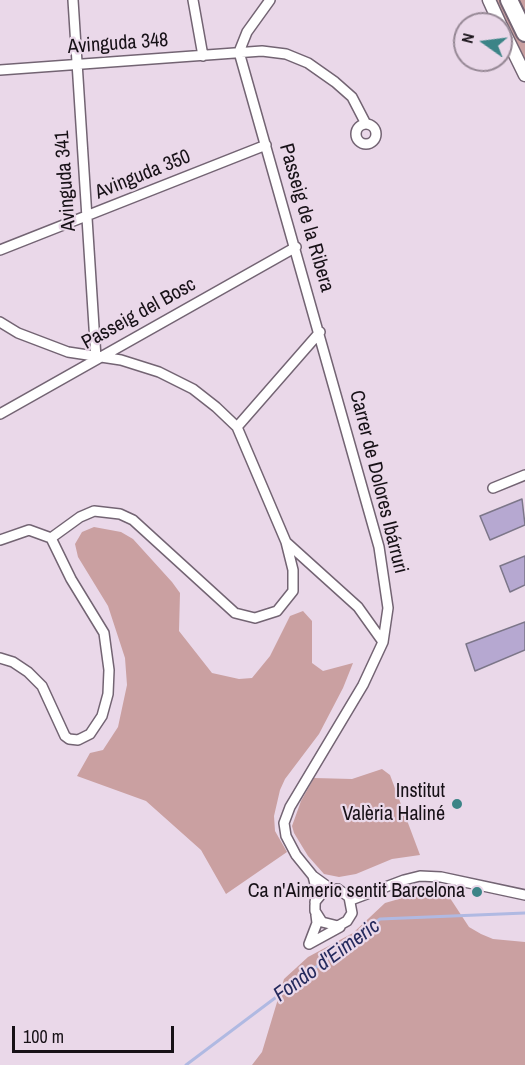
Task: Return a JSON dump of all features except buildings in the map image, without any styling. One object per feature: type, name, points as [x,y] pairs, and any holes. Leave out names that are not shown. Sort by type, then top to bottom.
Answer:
[{"type":"highway","points":[[509,0],[525,33]]},
{"type":"street","name":"Avinguda 341","points":[[73,0],[75,65],[96,358]]},
{"type":"street","points":[[193,0],[203,56]]},
{"type":"street","points":[[239,52],[247,32],[270,0]]},
{"type":"street","points":[[513,50],[525,75]]},
{"type":"street","name":"Avinguda 348","points":[[0,70],[239,52],[262,51],[286,54],[308,63],[352,97],[366,124]]},
{"type":"street","name":"Passeig de la Ribera","points":[[239,52],[320,332]]},
{"type":"street","name":"Avinguda 350","points":[[0,250],[87,218],[266,145]]},
{"type":"street","name":"Passeig del Bosc","points":[[0,414],[296,247]]},
{"type":"street","points":[[0,322],[44,344],[96,358],[128,362],[193,389],[237,427],[286,542],[293,570],[293,591],[277,611],[255,618],[235,613],[133,520],[120,514],[94,512],[80,517],[51,538]]},
{"type":"street","points":[[237,427],[320,332]]},
{"type":"street","name":"Carrer de Dolores Ibárruri","points":[[320,332],[380,547],[388,608],[383,642],[363,685],[290,807],[284,823],[286,836],[296,855],[313,876],[332,889]]},
{"type":"street","points":[[493,488],[525,475]]},
{"type":"street","points":[[0,540],[29,530],[51,538],[71,579],[105,633],[110,670],[108,694],[102,716],[90,734],[78,740],[65,736],[42,686],[28,672],[13,662],[0,658]]},
{"type":"street","points":[[286,542],[358,607],[383,642]]},
{"type":"street","points":[[313,876],[316,888],[315,906],[316,923],[309,944],[337,930],[352,913],[351,900],[344,892],[332,889],[321,893],[315,906]]},
{"type":"street","points":[[351,900],[420,876],[441,877],[525,895]]},
{"type":"street","points":[[315,906],[325,924],[341,925]]},
{"type":"shaded area","points":[[495,0],[525,0],[525,62],[513,37],[513,12],[501,12]]},
{"type":"shaded area","points":[[94,527],[121,532],[133,539],[172,582],[180,593],[179,631],[212,673],[239,679],[252,678],[270,656],[290,616],[303,611],[312,621],[312,663],[323,671],[353,663],[319,734],[285,779],[280,790],[274,816],[275,831],[287,852],[226,894],[201,850],[146,801],[77,776],[90,753],[103,750],[118,727],[127,685],[125,658],[108,606],[78,557],[75,544],[82,532]]},
{"type":"shaded area","points":[[382,769],[390,775],[420,855],[392,859],[356,874],[339,877],[324,874],[308,856],[294,833],[292,826],[301,801],[314,778],[352,779]]},
{"type":"shaded area","points":[[423,892],[448,895],[469,927],[481,934],[493,939],[525,942],[525,1065],[252,1065],[262,1052],[284,979],[308,957],[353,933],[385,903]]},
{"type":"waterway","name":"Fondo d'Eimeric","points":[[186,1065],[380,919],[525,913]]},
{"type":"place","name":"Institut Valèria Haliné","points":[[457,804]]},
{"type":"place","name":"Ca n'Aimeric sentit Barcelona","points":[[477,892]]}]
